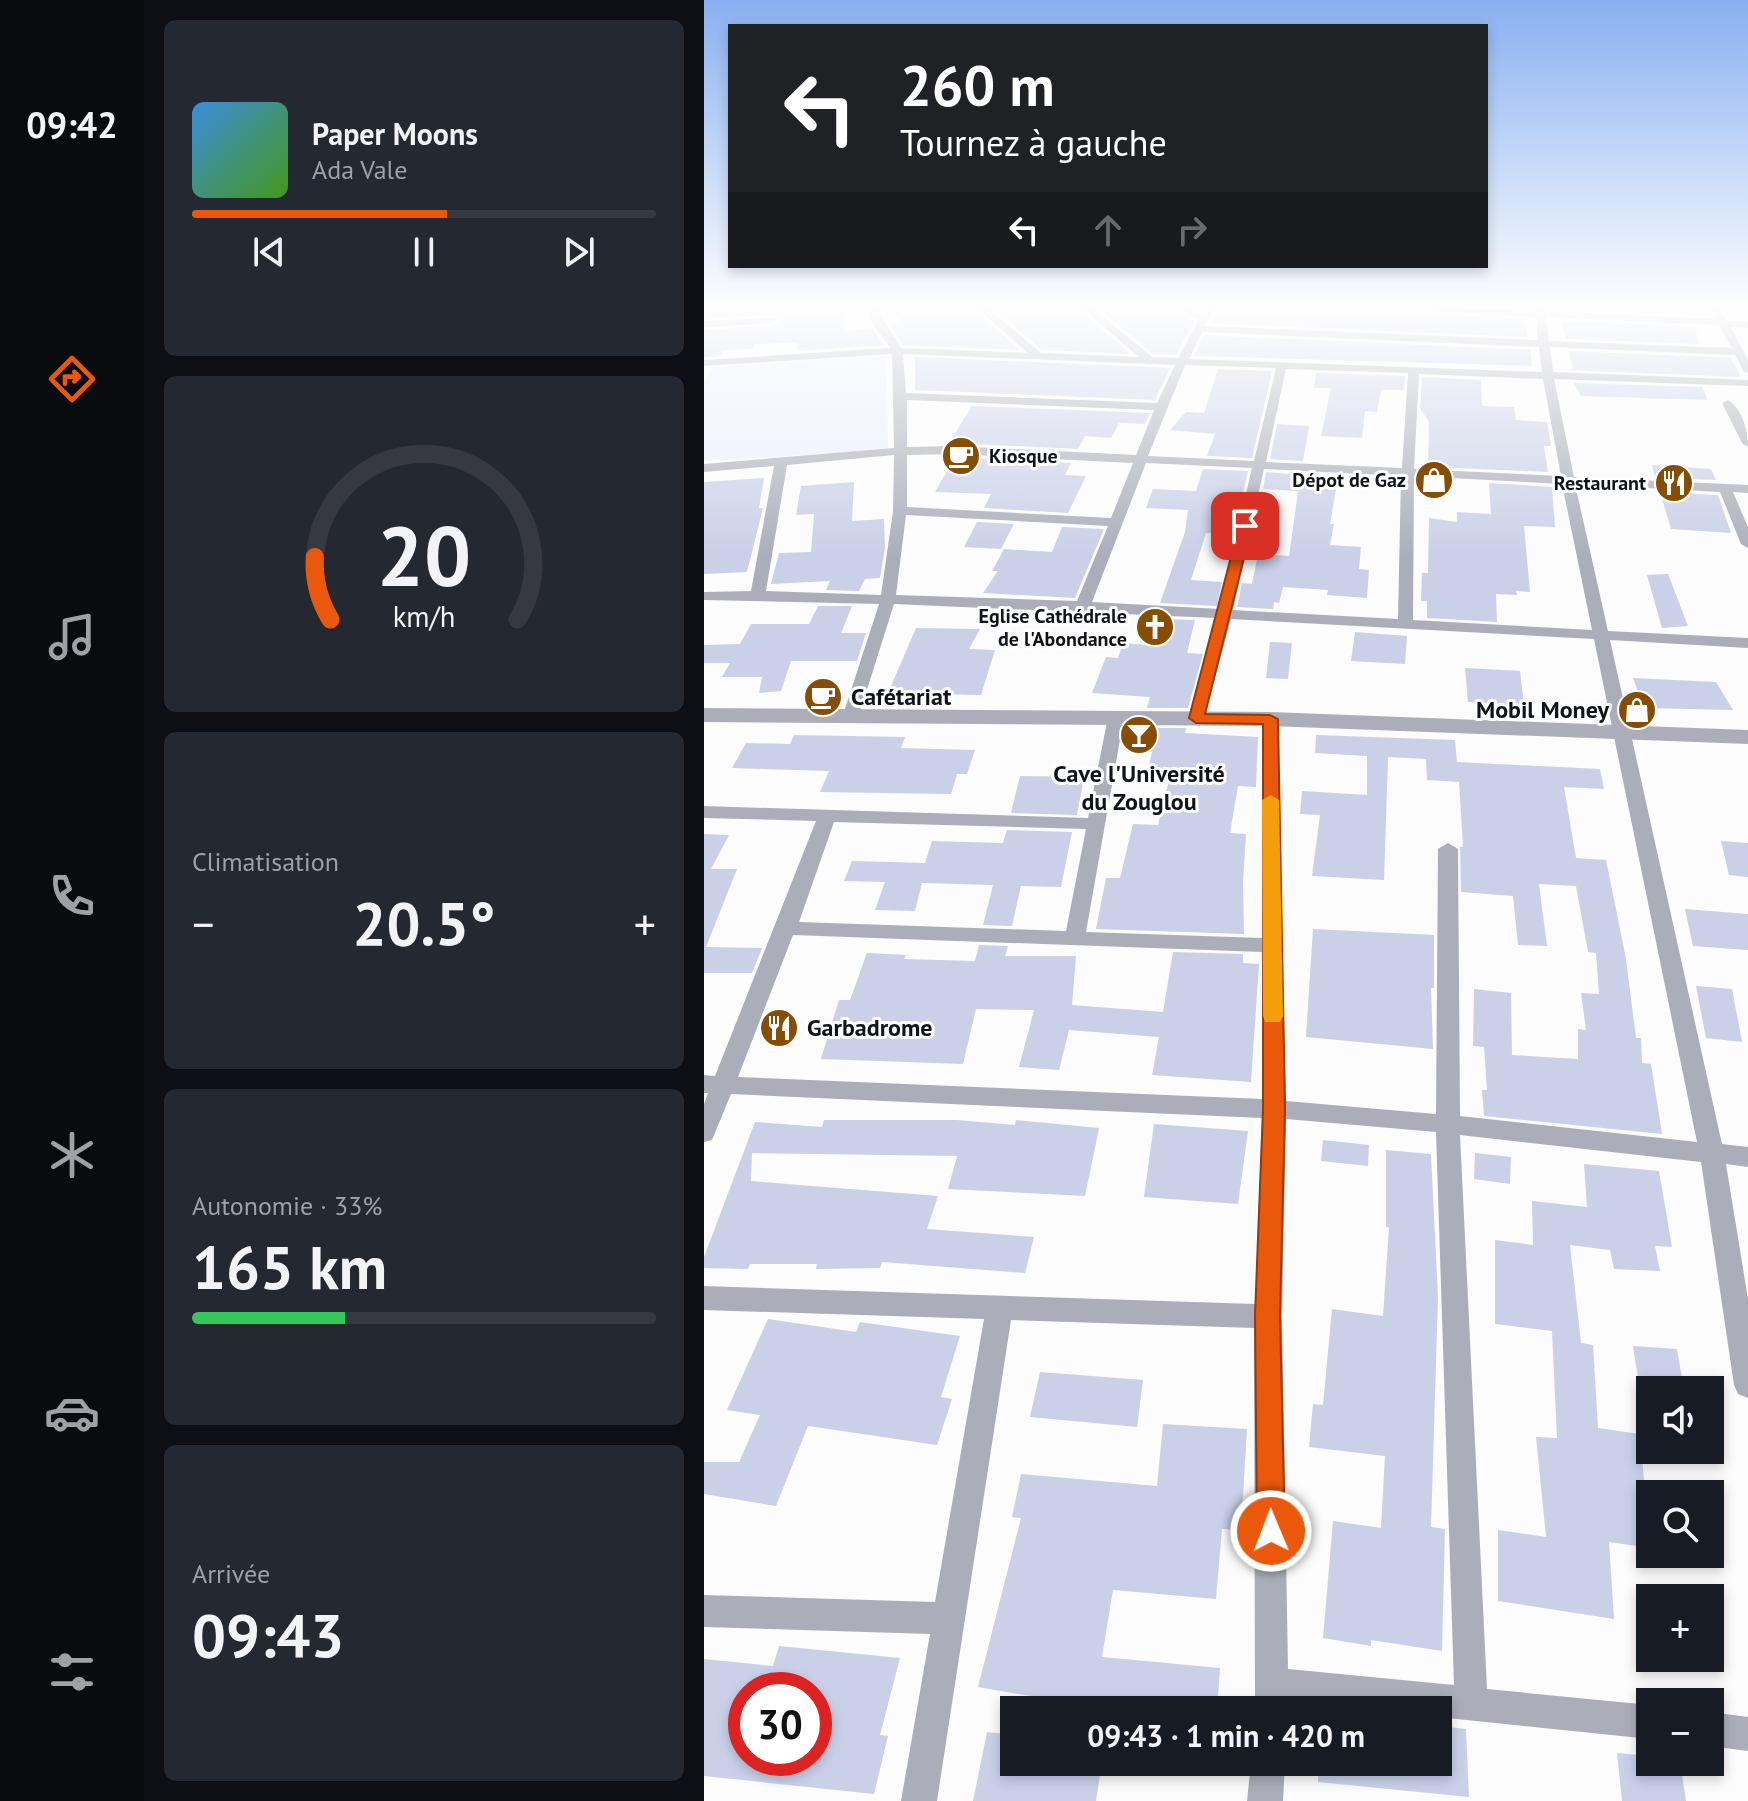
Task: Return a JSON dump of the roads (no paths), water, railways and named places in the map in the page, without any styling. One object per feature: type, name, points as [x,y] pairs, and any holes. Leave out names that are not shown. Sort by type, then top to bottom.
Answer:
[{"type":"street","points":[[851,715],[888,599],[900,511],[900,388]]},
{"type":"street","points":[[1083,606],[1170,388]]},
{"type":"street","points":[[1196,718],[1225,614],[1277,388]]},
{"type":"street","points":[[1405,624],[1412,388]]},
{"type":"street","points":[[1550,388],[1620,732],[1712,1154],[1748,1385]]},
{"type":"street","points":[[901,396],[1162,407]]},
{"type":"street","points":[[1728,403],[1748,443]]},
{"type":"street","points":[[704,468],[901,451],[953,450],[1748,489]]},
{"type":"street","points":[[758,595],[781,461]]},
{"type":"street","points":[[1725,488],[1748,544]]},
{"type":"street","points":[[900,511],[1118,522]]},
{"type":"street","points":[[704,596],[758,595],[1083,606],[1748,643]]},
{"type":"street","points":[[704,715],[1270,719],[1748,737]]},
{"type":"street","points":[[1075,936],[1116,717]]},
{"type":"street","points":[[1270,719],[1274,1109],[1268,1316],[1273,1696]]},
{"type":"street","points":[[704,812],[1097,824]]},
{"type":"street","points":[[704,1133],[713,1084],[786,928],[826,818]]},
{"type":"street","points":[[1448,849],[1448,1124],[1471,1702]]},
{"type":"street","points":[[786,928],[1271,945]]},
{"type":"street","points":[[713,1084],[1274,1109],[1448,1124],[1748,1157]]},
{"type":"street","points":[[704,1298],[1268,1316]]},
{"type":"street","points":[[919,1801],[999,1308]]},
{"type":"street","points":[[704,1611],[947,1618]]},
{"type":"street","points":[[1452,1702],[1636,1720]]},
{"type":"street","points":[[1724,1731],[1748,1734]]},
{"type":"street","points":[[1265,1801],[1267,1776]]},
{"type":"place","name":"Kiosque","points":[[961,456]]},
{"type":"place","name":"Dépot de Gaz","points":[[1434,480]]},
{"type":"place","name":"Restaurant","points":[[1674,483]]},
{"type":"place","name":"Eglise Cathédrale de l'Abondance","points":[[1155,627]]},
{"type":"place","name":"Cafétariat","points":[[823,697]]},
{"type":"place","name":"Mobil Money","points":[[1637,710]]},
{"type":"place","name":"Cave l'Université du Zouglou","points":[[1139,735]]},
{"type":"place","name":"Garbadrome","points":[[779,1028]]}]
